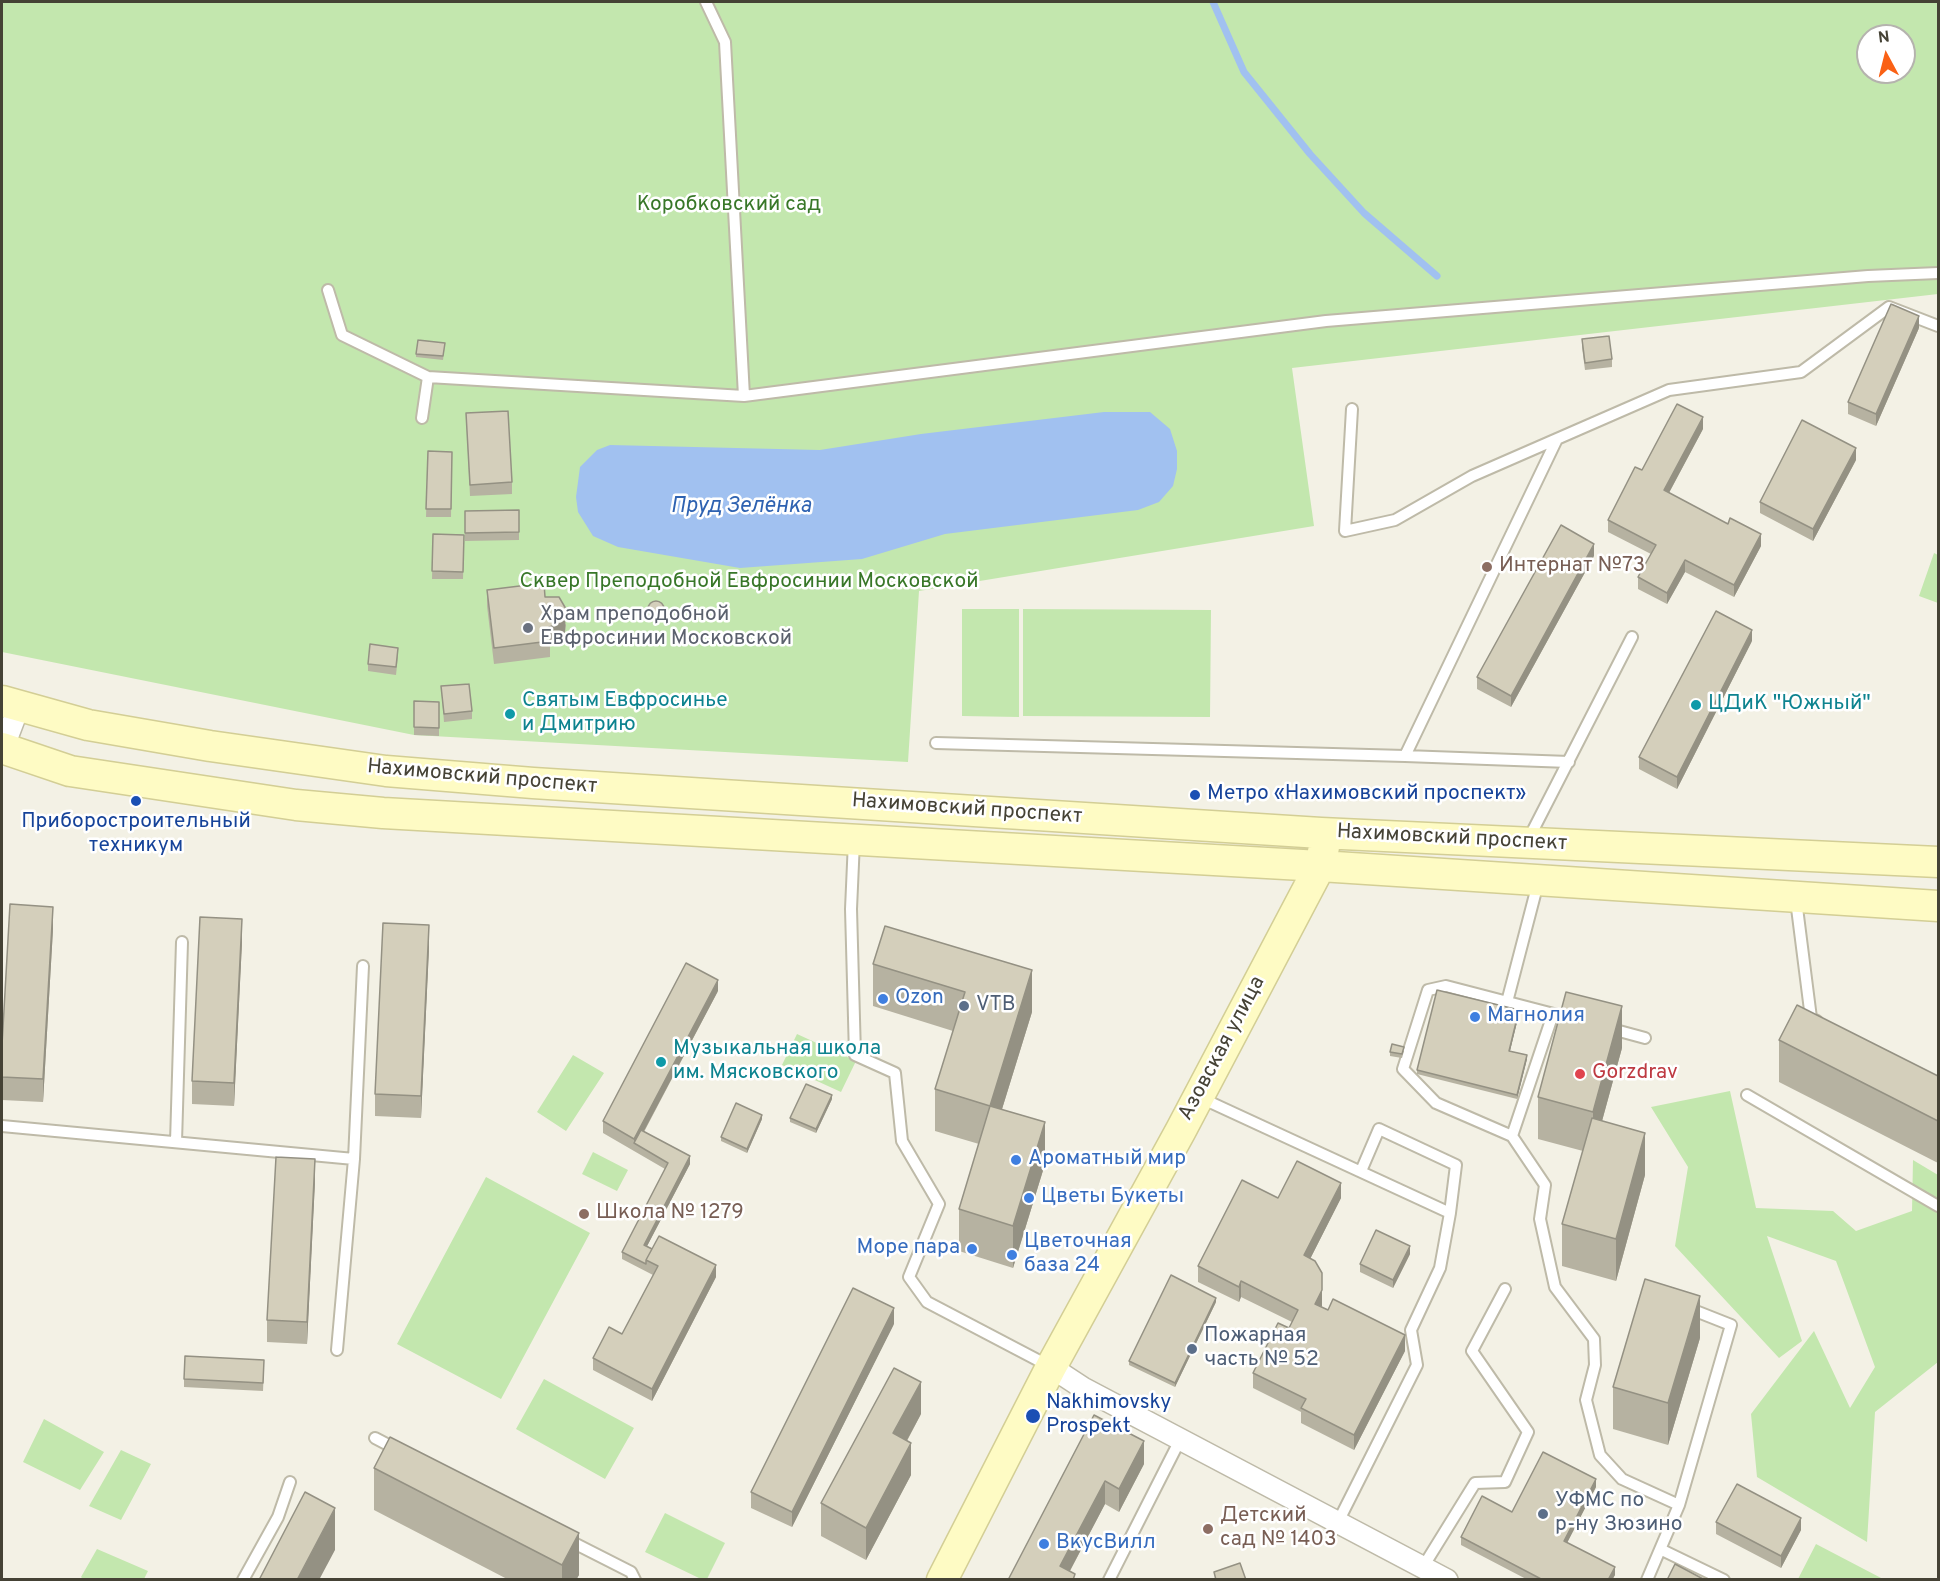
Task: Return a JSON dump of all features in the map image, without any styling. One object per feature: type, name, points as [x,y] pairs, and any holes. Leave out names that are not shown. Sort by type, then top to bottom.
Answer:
[{"type":"main road","name":"Нахимовский проспект","points":[[10,703],[88,725],[210,746],[386,771],[533,783],[1328,833],[1938,862]]},
{"type":"main road","name":"Нахимовский проспект","points":[[2,749],[70,771],[296,805],[383,813],[1320,866],[1938,906]]},
{"type":"main road","name":"Азовская улица","points":[[942,1580],[1051,1366],[1320,866],[1328,833]]},
{"type":"street","points":[[2,749],[10,703]]},
{"type":"street","points":[[1051,1366],[1083,1388],[1447,1580]]},
{"type":"lane","points":[[706,2],[724,42],[744,396]]},
{"type":"lane","points":[[328,290],[342,335],[428,377],[744,396],[1326,321],[1868,276],[1938,273]]},
{"type":"lane","points":[[1352,409],[1344,531],[1395,520],[1472,476],[1669,390],[1802,372],[1889,307],[1938,326]]},
{"type":"lane","points":[[422,418],[428,377]]},
{"type":"lane","points":[[1406,756],[1557,439]]},
{"type":"lane","points":[[1527,843],[1632,637]]},
{"type":"lane","points":[[936,743],[1569,762]]},
{"type":"lane","points":[[854,840],[850,909],[855,1054],[895,1072],[902,1141],[939,1203],[909,1278],[927,1302],[1051,1366]]},
{"type":"lane","points":[[1507,1002],[1538,880]]},
{"type":"lane","points":[[1796,897],[1811,1018],[1833,1029]]},
{"type":"lane","points":[[176,1142],[182,942]]},
{"type":"lane","points":[[337,1350],[354,1159],[363,966]]},
{"type":"lane","points":[[1645,1038],[1446,986],[1428,990],[1403,1070],[1436,1103],[1512,1136],[1545,1185],[1540,1219],[1555,1287],[1594,1339],[1595,1365],[1586,1400],[1600,1455],[1622,1479],[1679,1505]]},
{"type":"lane","points":[[1512,1136],[1552,1014]]},
{"type":"lane","points":[[1747,1095],[1938,1206]]},
{"type":"lane","points":[[1198,1096],[1450,1213]]},
{"type":"lane","points":[[2,1126],[354,1159]]},
{"type":"lane","points":[[1338,1522],[1417,1365],[1411,1329],[1440,1268],[1456,1165],[1379,1129],[1361,1171]]},
{"type":"lane","points":[[1423,1567],[1475,1483],[1505,1482],[1528,1432],[1472,1351],[1505,1289]]},
{"type":"lane","points":[[1647,1580],[1662,1550],[1679,1505],[1731,1325],[1680,1305]]},
{"type":"lane","points":[[375,1438],[406,1454]]},
{"type":"lane","points":[[1109,1580],[1180,1438]]},
{"type":"lane","points":[[243,1580],[278,1517],[290,1482]]},
{"type":"lane","points":[[561,1536],[631,1572],[635,1580]]},
{"type":"lane","points":[[1662,1550],[1724,1580]]},
{"type":"green space","name":"Коробковский сад","points":[[2,2],[1938,2],[1938,294],[1292,368],[1314,526],[919,591],[908,762],[414,735],[2,652]]},
{"type":"green space","points":[[1934,553],[1938,555],[1938,603],[1919,596]]},
{"type":"green space","points":[[962,609],[1019,609],[1019,717],[962,716]]},
{"type":"green space","points":[[1023,609],[1211,610],[1210,717],[1023,716]]},
{"type":"green space","points":[[797,1034],[856,1061],[841,1092],[782,1065]]},
{"type":"green space","points":[[573,1055],[604,1073],[566,1131],[537,1112]]},
{"type":"green space","points":[[1730,1091],[1756,1208],[1833,1211],[1856,1231],[1912,1211],[1913,1160],[1938,1175],[1938,1362],[1875,1412],[1867,1542],[1757,1477],[1751,1414],[1814,1331],[1850,1408],[1875,1367],[1836,1261],[1767,1236],[1802,1341],[1779,1358],[1675,1246],[1688,1167],[1651,1107]]},
{"type":"green space","points":[[593,1152],[628,1170],[617,1191],[582,1174]]},
{"type":"green space","points":[[486,1177],[590,1233],[501,1399],[397,1344]]},
{"type":"green space","points":[[544,1379],[634,1428],[605,1479],[516,1429]]},
{"type":"green space","points":[[44,1419],[104,1452],[80,1490],[23,1462]]},
{"type":"green space","points":[[121,1450],[151,1464],[121,1520],[89,1506]]},
{"type":"green space","points":[[665,1513],[725,1543],[707,1579],[701,1579],[645,1552]]},
{"type":"green space","points":[[1816,1544],[1883,1579],[1798,1579]]},
{"type":"green space","points":[[97,1549],[148,1571],[144,1579],[84,1580],[81,1577]]},
{"type":"water","name":"Пруд Зелёнка","points":[[1104,412],[1150,412],[1170,429],[1177,451],[1177,469],[1173,486],[1159,502],[1138,510],[945,534],[862,559],[740,568],[618,547],[593,536],[578,512],[576,497],[580,467],[597,450],[610,445],[820,450],[921,434]]},
{"type":"building","points":[[1891,304],[1919,316],[1876,414],[1848,402]]},
{"type":"building","points":[[1609,336],[1612,359],[1585,363],[1582,339]]},
{"type":"building","points":[[418,340],[445,343],[443,356],[416,354]]},
{"type":"building","points":[[1677,404],[1703,417],[1664,490],[1728,524],[1730,518],[1761,534],[1734,585],[1685,560],[1667,593],[1638,577],[1656,545],[1608,520],[1635,467],[1642,470]]},
{"type":"building","points":[[508,411],[512,482],[470,485],[466,413]]},
{"type":"building","points":[[1802,420],[1856,448],[1813,529],[1760,502]]},
{"type":"building","points":[[428,451],[452,452],[451,509],[426,509]]},
{"type":"building","points":[[519,510],[519,532],[465,533],[465,511]]},
{"type":"building","points":[[1561,525],[1594,544],[1511,696],[1477,677]]},
{"type":"building","points":[[433,534],[464,535],[463,572],[432,571]]},
{"type":"building","name":"Храм преподобной Евфросинии Московской","points":[[544,583],[545,597],[559,597],[566,609],[562,623],[549,627],[550,641],[494,648],[487,590]]},
{"type":"building","points":[[656,601],[664,609],[656,617],[648,609]]},
{"type":"building","name":"ЦДиК \"Южный\"","points":[[1716,611],[1752,630],[1677,777],[1639,757]]},
{"type":"building","points":[[370,644],[398,648],[396,667],[368,664]]},
{"type":"building","points":[[469,684],[472,711],[444,714],[441,686]]},
{"type":"building","points":[[414,701],[439,702],[439,728],[414,727]]},
{"type":"building","points":[[10,904],[53,907],[43,1079],[2,1077]]},
{"type":"building","points":[[200,917],[242,919],[234,1083],[192,1081]]},
{"type":"building","points":[[383,923],[429,925],[421,1096],[375,1094]]},
{"type":"building","points":[[885,926],[1032,970],[990,1106],[935,1089],[965,992],[873,964]]},
{"type":"building","name":"Музыкальная школа им. Мясковского","points":[[686,963],[718,980],[634,1139],[603,1121]]},
{"type":"building","points":[[1437,990],[1519,1010],[1509,1051],[1527,1055],[1517,1095],[1417,1070]]},
{"type":"building","points":[[1566,992],[1622,1006],[1593,1112],[1538,1097]]},
{"type":"building","points":[[1797,1005],[1938,1076],[1938,1121],[1779,1040]]},
{"type":"building","points":[[1392,1044],[1404,1047],[1402,1054],[1390,1052]]},
{"type":"building","points":[[806,1084],[832,1095],[816,1129],[790,1118]]},
{"type":"building","points":[[736,1103],[762,1115],[747,1149],[721,1137]]},
{"type":"building","points":[[990,1106],[1045,1122],[1013,1226],[959,1209]]},
{"type":"building","points":[[1592,1118],[1645,1133],[1616,1239],[1562,1224]]},
{"type":"building","points":[[641,1130],[690,1156],[644,1245],[652,1249],[646,1264],[622,1252],[668,1163],[634,1143]]},
{"type":"building","points":[[276,1157],[315,1159],[307,1322],[267,1320]]},
{"type":"building","points":[[1297,1161],[1341,1183],[1304,1255],[1315,1261],[1322,1273],[1322,1290],[1315,1304],[1328,1310],[1333,1299],[1405,1335],[1354,1435],[1301,1408],[1306,1399],[1253,1373],[1278,1323],[1289,1328],[1298,1310],[1241,1281],[1239,1287],[1198,1266],[1242,1180],[1278,1198]]},
{"type":"building","points":[[1376,1230],[1410,1246],[1393,1280],[1360,1264]]},
{"type":"building","points":[[659,1236],[716,1265],[652,1389],[593,1358],[609,1327],[622,1334],[658,1266],[646,1260]]},
{"type":"building","points":[[1171,1275],[1216,1298],[1175,1383],[1129,1361]]},
{"type":"building","points":[[1645,1279],[1700,1296],[1668,1403],[1613,1387]]},
{"type":"building","points":[[853,1288],[894,1308],[792,1512],[751,1492]]},
{"type":"building","points":[[185,1356],[264,1360],[263,1383],[184,1379]]},
{"type":"building","points":[[894,1368],[921,1382],[893,1433],[911,1443],[866,1528],[821,1503]]},
{"type":"building","points":[[1094,1415],[1144,1441],[1119,1489],[1105,1481],[1060,1566],[1075,1574],[1073,1580],[1008,1580]]},
{"type":"building","points":[[390,1437],[579,1533],[562,1565],[374,1468]]},
{"type":"building","points":[[1543,1452],[1596,1479],[1564,1541],[1615,1567],[1608,1580],[1543,1580],[1461,1537],[1482,1496],[1512,1512]]},
{"type":"building","points":[[1737,1484],[1801,1518],[1781,1556],[1716,1522]]},
{"type":"building","points":[[305,1492],[335,1508],[297,1580],[259,1580]]},
{"type":"building","points":[[1240,1563],[1246,1580],[1216,1580],[1214,1572]]},
{"type":"building","points":[[1675,1564],[1705,1580],[1667,1580]]},
{"type":"waterway","points":[[1213,2],[1244,72],[1310,154],[1364,213],[1437,276]]},
{"type":"place","name":"Интернат №73","points":[[1487,567]]},
{"type":"place","name":"Храм преподобной Евфросинии Московской","points":[[528,628]]},
{"type":"place","name":"ЦДиК \"Южный\"","points":[[1696,705]]},
{"type":"place","name":"Святым Евфросинье и Дмитрию","points":[[510,714]]},
{"type":"place","name":"Метро «Нахимовский проспект»","points":[[1195,795]]},
{"type":"place","name":"Приборостроительный техникум","points":[[136,801]]},
{"type":"place","name":"Ozon","points":[[883,999]]},
{"type":"place","name":"VTB","points":[[964,1006]]},
{"type":"place","name":"Магнолия","points":[[1475,1017]]},
{"type":"place","name":"Музыкальная школа им. Мясковского","points":[[661,1062]]},
{"type":"place","name":"Gorzdrav","points":[[1580,1074]]},
{"type":"place","name":"Ароматный мир","points":[[1016,1160]]},
{"type":"place","name":"Цветы Букеты","points":[[1029,1198]]},
{"type":"place","name":"Школа № 1279","points":[[584,1214]]},
{"type":"place","name":"Море пара","points":[[972,1249]]},
{"type":"place","name":"Цветочная база 24","points":[[1012,1255]]},
{"type":"place","name":"Пожарная часть № 52","points":[[1192,1349]]},
{"type":"place","name":"Nakhimovsky Prospekt","points":[[1033,1416]]},
{"type":"place","name":"УФМС по р-ну Зюзино","points":[[1543,1514]]},
{"type":"place","name":"Детский сад № 1403","points":[[1208,1529]]},
{"type":"place","name":"ВкусВилл","points":[[1044,1544]]},
{"type":"park label","name":"Сквер Преподобной Евфросинии Московской","points":[[749,583]]}]
